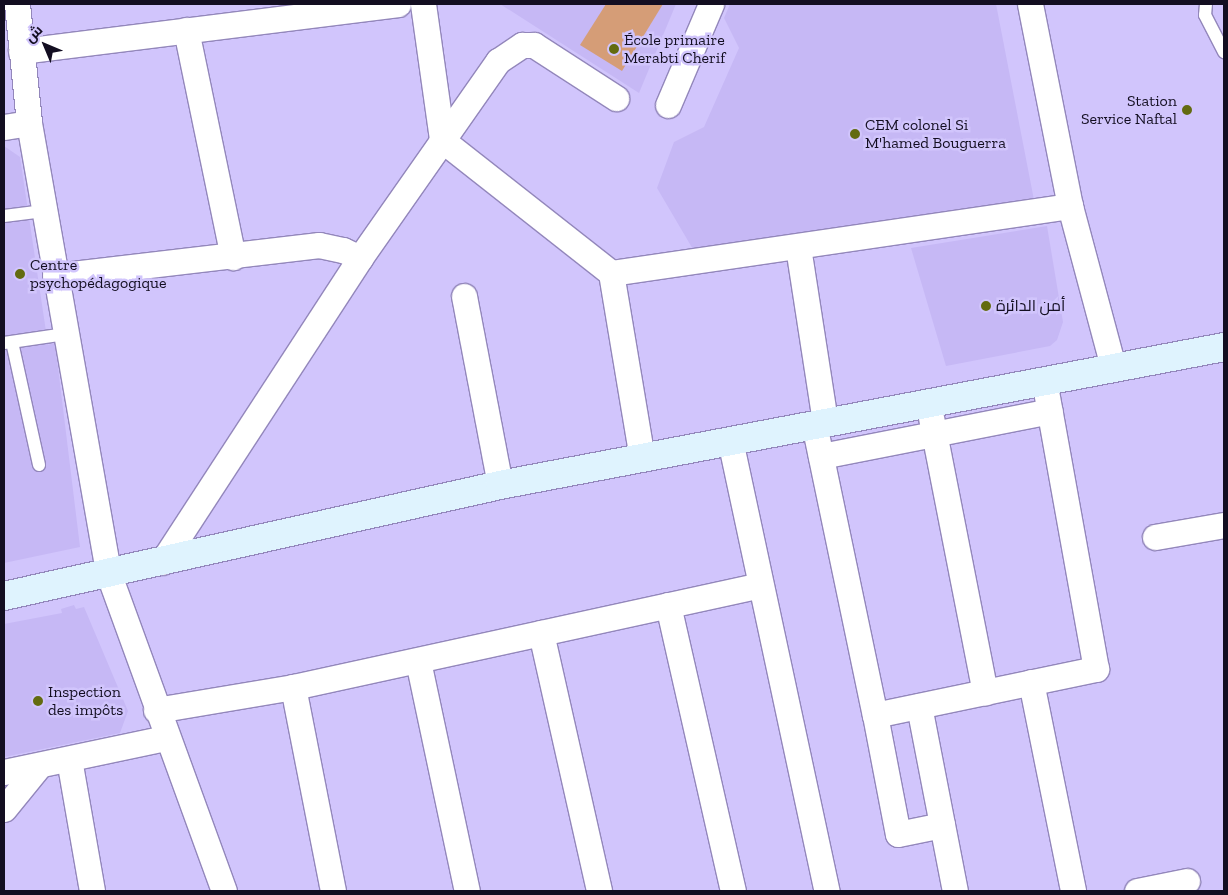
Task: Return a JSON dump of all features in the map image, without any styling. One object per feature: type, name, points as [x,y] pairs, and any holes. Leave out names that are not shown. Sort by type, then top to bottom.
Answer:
[{"type":"main road","points":[[4,596],[108,575],[500,485],[1113,366],[1224,347]]},
{"type":"street","points":[[17,4],[29,123],[64,334],[108,575],[166,738],[224,891]]},
{"type":"street","points":[[21,51],[398,4]]},
{"type":"street","points":[[423,4],[442,140],[611,273],[642,458]]},
{"type":"street","points":[[668,105],[711,4]]},
{"type":"street","points":[[1030,4],[1070,206],[1113,366]]},
{"type":"street","points":[[186,30],[232,257]]},
{"type":"street","points":[[162,562],[360,258],[498,61],[522,44],[534,46],[616,98]]},
{"type":"street","points":[[4,127],[29,123]]},
{"type":"street","points":[[611,273],[1070,206]]},
{"type":"street","points":[[55,276],[232,257],[320,245],[343,250],[360,258]]},
{"type":"street","points":[[798,247],[820,423],[821,456],[898,834],[942,825]]},
{"type":"street","points":[[464,296],[500,485]]},
{"type":"street","points":[[875,715],[1096,669],[1044,380]]},
{"type":"street","points":[[928,402],[985,692]]},
{"type":"street","points":[[821,456],[1050,411]]},
{"type":"street","points":[[730,440],[827,891]]},
{"type":"street","points":[[1155,537],[1224,525]]},
{"type":"street","points":[[156,710],[293,687],[760,585]]},
{"type":"street","points":[[668,605],[732,891]]},
{"type":"street","points":[[541,633],[599,891]]},
{"type":"street","points":[[418,661],[467,891]]},
{"type":"street","points":[[1031,682],[1073,891]]},
{"type":"street","points":[[293,687],[332,891]]},
{"type":"street","points":[[918,706],[955,891]]},
{"type":"street","points":[[4,772],[38,767],[166,738]]},
{"type":"street","points":[[69,759],[92,891]]},
{"type":"street","points":[[4,809],[38,767]]},
{"type":"street","points":[[1137,891],[1187,880]]},
{"type":"lane","points":[[1206,4],[1205,15],[1224,52]]},
{"type":"lane","points":[[4,216],[44,210]]},
{"type":"lane","points":[[39,465],[8,342],[64,334]]},
{"type":"shaded area","name":"École primaire Merabti Cherif","points":[[500,4],[676,4],[639,93]]},
{"type":"shaded area","points":[[606,4],[663,4],[622,71],[580,45]]},
{"type":"shaded area","name":"CEM colonel Si M'hamed Bouguerra","points":[[730,4],[996,4],[1034,200],[694,251],[657,188],[674,142],[704,127],[739,48],[724,18]]},
{"type":"shaded area","points":[[4,146],[20,157],[48,345],[55,343],[80,547],[4,563]]},
{"type":"shaded area","points":[[1047,226],[1063,322],[1057,340],[1050,346],[946,366],[911,248]]},
{"type":"shaded area","points":[[74,605],[76,609],[84,607],[128,711],[120,733],[4,757],[4,624],[62,613],[61,609]]},
{"type":"place","name":"École primaire Merabti Cherif","points":[[614,49]]},
{"type":"place","name":"Station Service Naftal","points":[[1187,110]]},
{"type":"place","name":"CEM colonel Si M'hamed Bouguerra","points":[[855,134]]},
{"type":"place","name":"Centre psychopédagogique","points":[[20,274]]},
{"type":"place","name":"أمن الدائرة","points":[[986,306]]},
{"type":"place","name":"Inspection des impôts","points":[[38,701]]}]
